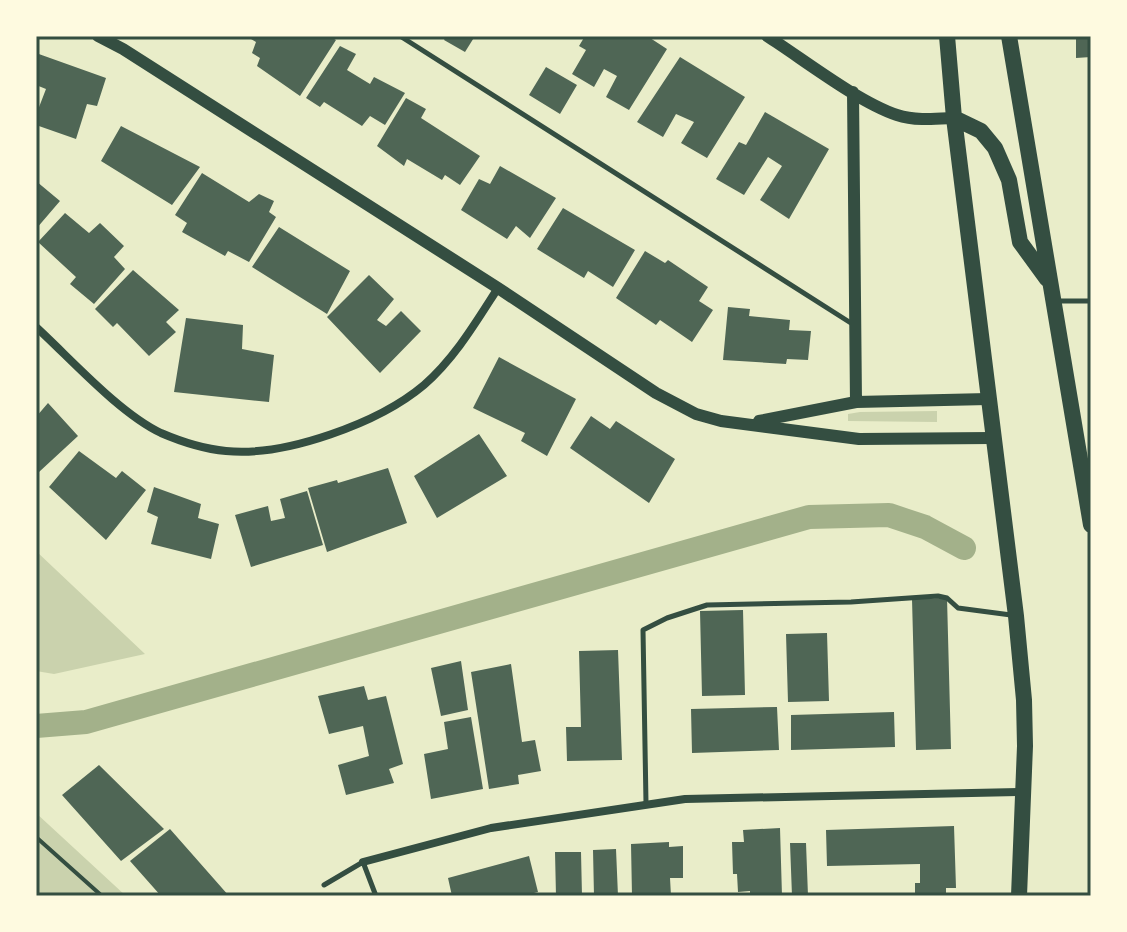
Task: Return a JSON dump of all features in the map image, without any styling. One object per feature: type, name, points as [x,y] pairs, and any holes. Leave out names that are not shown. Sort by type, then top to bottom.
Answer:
[{"type":"main road","points":[[947,36],[954,118],[1024,700],[1019,896]]},
{"type":"main road","points":[[1009,36],[1091,525]]},
{"type":"main road","points":[[954,118],[981,131],[995,148],[1009,180],[1020,242],[1051,283]]},
{"type":"street","points":[[98,36],[498,288],[665,398],[696,414],[721,421],[859,439],[992,438]]},
{"type":"street","points":[[767,36],[853,92],[898,115],[918,119],[954,118]]},
{"type":"street","points":[[853,92],[856,402]]},
{"type":"street","points":[[36,327],[129,413],[159,432],[215,449],[262,451],[293,445],[360,424],[393,407],[424,385],[451,358],[498,288]]},
{"type":"street","points":[[748,423],[856,402],[988,399]]},
{"type":"street","points":[[363,862],[491,828],[646,803],[685,799],[1023,792]]},
{"type":"lane","points":[[400,36],[855,325]]},
{"type":"lane","points":[[1054,301],[1091,301]]},
{"type":"lane","points":[[646,803],[643,630],[667,618],[707,605],[938,596],[947,598],[958,608],[1016,616]]},
{"type":"lane","points":[[324,885],[363,862],[376,896]]},
{"type":"path","points":[[36,837],[102,896]]},
{"type":"green space","points":[[937,411],[937,422],[848,421],[848,414],[860,412]]},
{"type":"green space","points":[[36,551],[145,654],[54,674],[36,671]]},
{"type":"green space","points":[[36,813],[126,896],[36,896]]},
{"type":"building","points":[[246,36],[329,36],[336,40],[300,96],[257,66],[260,58],[252,53],[256,42]]},
{"type":"building","points":[[446,36],[475,36],[465,52],[444,40]]},
{"type":"building","points":[[585,36],[647,36],[667,49],[629,110],[606,97],[617,76],[604,69],[594,87],[572,74],[586,50],[579,46]]},
{"type":"building","points":[[1076,36],[1091,36],[1091,57],[1076,58]]},
{"type":"building","points":[[340,46],[356,54],[347,70],[370,84],[374,77],[405,93],[385,125],[370,116],[362,126],[324,102],[320,107],[306,98]]},
{"type":"building","points":[[36,53],[106,78],[97,106],[87,104],[76,139],[36,125],[36,115],[46,89],[36,85]]},
{"type":"building","points":[[680,57],[745,97],[707,158],[681,143],[694,122],[676,114],[663,137],[637,122]]},
{"type":"building","points":[[546,67],[577,85],[560,114],[529,95]]},
{"type":"building","points":[[406,98],[426,109],[421,118],[480,156],[460,185],[445,175],[442,180],[407,159],[404,166],[377,146]]},
{"type":"building","points":[[765,112],[829,149],[789,219],[760,200],[782,166],[768,157],[744,195],[716,179],[739,142],[746,145]]},
{"type":"building","points":[[121,126],[200,167],[172,205],[101,161]]},
{"type":"building","points":[[500,166],[556,198],[530,238],[516,226],[507,239],[461,210],[479,179],[490,184]]},
{"type":"building","points":[[202,173],[249,202],[259,194],[274,201],[269,212],[276,217],[249,262],[228,251],[225,256],[182,232],[187,223],[175,215]]},
{"type":"building","points":[[36,181],[60,201],[36,229]]},
{"type":"building","points":[[563,208],[635,250],[613,287],[588,271],[584,278],[537,249]]},
{"type":"building","points":[[65,213],[89,233],[100,223],[124,246],[114,257],[125,269],[94,304],[70,284],[76,277],[38,242]]},
{"type":"building","points":[[279,227],[350,271],[327,314],[252,267]]},
{"type":"building","points":[[645,251],[665,263],[668,260],[708,287],[699,301],[713,310],[692,342],[660,320],[656,325],[616,298]]},
{"type":"building","points":[[133,270],[179,310],[166,322],[176,332],[149,356],[117,323],[113,327],[95,309]]},
{"type":"building","points":[[369,275],[394,299],[377,320],[386,326],[401,311],[421,331],[380,373],[327,317]]},
{"type":"building","points":[[728,307],[750,309],[749,316],[790,320],[789,330],[811,331],[808,360],[787,359],[786,364],[723,360]]},
{"type":"building","points":[[186,318],[243,325],[242,349],[274,355],[269,402],[174,392]]},
{"type":"building","points":[[499,357],[576,399],[547,456],[521,441],[525,433],[473,408]]},
{"type":"building","points":[[48,403],[78,436],[39,472],[36,469],[36,417]]},
{"type":"building","points":[[591,416],[610,429],[616,421],[675,459],[649,503],[570,448]]},
{"type":"building","points":[[479,434],[507,476],[437,518],[414,476]]},
{"type":"building","points":[[79,451],[116,478],[122,471],[146,490],[106,540],[49,487]]},
{"type":"building","points":[[388,468],[407,523],[327,552],[308,488],[337,480],[338,483]]},
{"type":"building","points":[[154,487],[201,504],[198,518],[219,524],[211,559],[151,544],[158,517],[147,512]]},
{"type":"building","points":[[307,491],[323,545],[251,567],[235,515],[268,506],[271,521],[285,518],[280,499]]},
{"type":"building","points":[[947,598],[951,749],[916,750],[912,599]]},
{"type":"building","points":[[743,610],[745,695],[702,696],[700,611]]},
{"type":"building","points":[[827,633],[829,701],[788,702],[786,634]]},
{"type":"building","points":[[618,650],[622,760],[567,761],[566,727],[581,727],[579,651]]},
{"type":"building","points":[[461,661],[468,710],[441,716],[431,668]]},
{"type":"building","points":[[511,664],[522,742],[535,740],[541,771],[518,775],[519,784],[489,789],[471,672]]},
{"type":"building","points":[[364,686],[368,700],[386,696],[403,764],[389,769],[394,783],[346,795],[338,765],[369,756],[363,726],[329,734],[318,696]]},
{"type":"building","points":[[777,707],[779,750],[692,753],[691,709]]},
{"type":"building","points":[[894,712],[895,747],[791,750],[791,715]]},
{"type":"building","points":[[471,717],[483,789],[431,799],[424,754],[448,749],[444,722]]},
{"type":"building","points":[[99,765],[164,829],[121,861],[62,795]]},
{"type":"building","points":[[954,826],[956,888],[946,888],[946,896],[915,896],[915,883],[920,883],[920,864],[827,866],[826,830]]},
{"type":"building","points":[[780,828],[782,896],[750,896],[750,891],[738,892],[737,874],[733,874],[732,842],[744,842],[743,830]]},
{"type":"building","points":[[170,829],[229,896],[161,896],[130,861]]},
{"type":"building","points":[[669,842],[669,847],[683,846],[683,878],[670,878],[671,896],[632,896],[631,844]]},
{"type":"building","points":[[790,843],[806,843],[808,896],[792,896]]},
{"type":"building","points":[[616,849],[618,896],[594,896],[593,850]]},
{"type":"building","points":[[555,852],[581,852],[582,896],[556,896]]},
{"type":"building","points":[[529,856],[538,892],[522,896],[452,896],[448,878]]},
{"type":"waterway","points":[[36,726],[86,722],[809,517],[889,515],[925,527],[964,548]]}]
